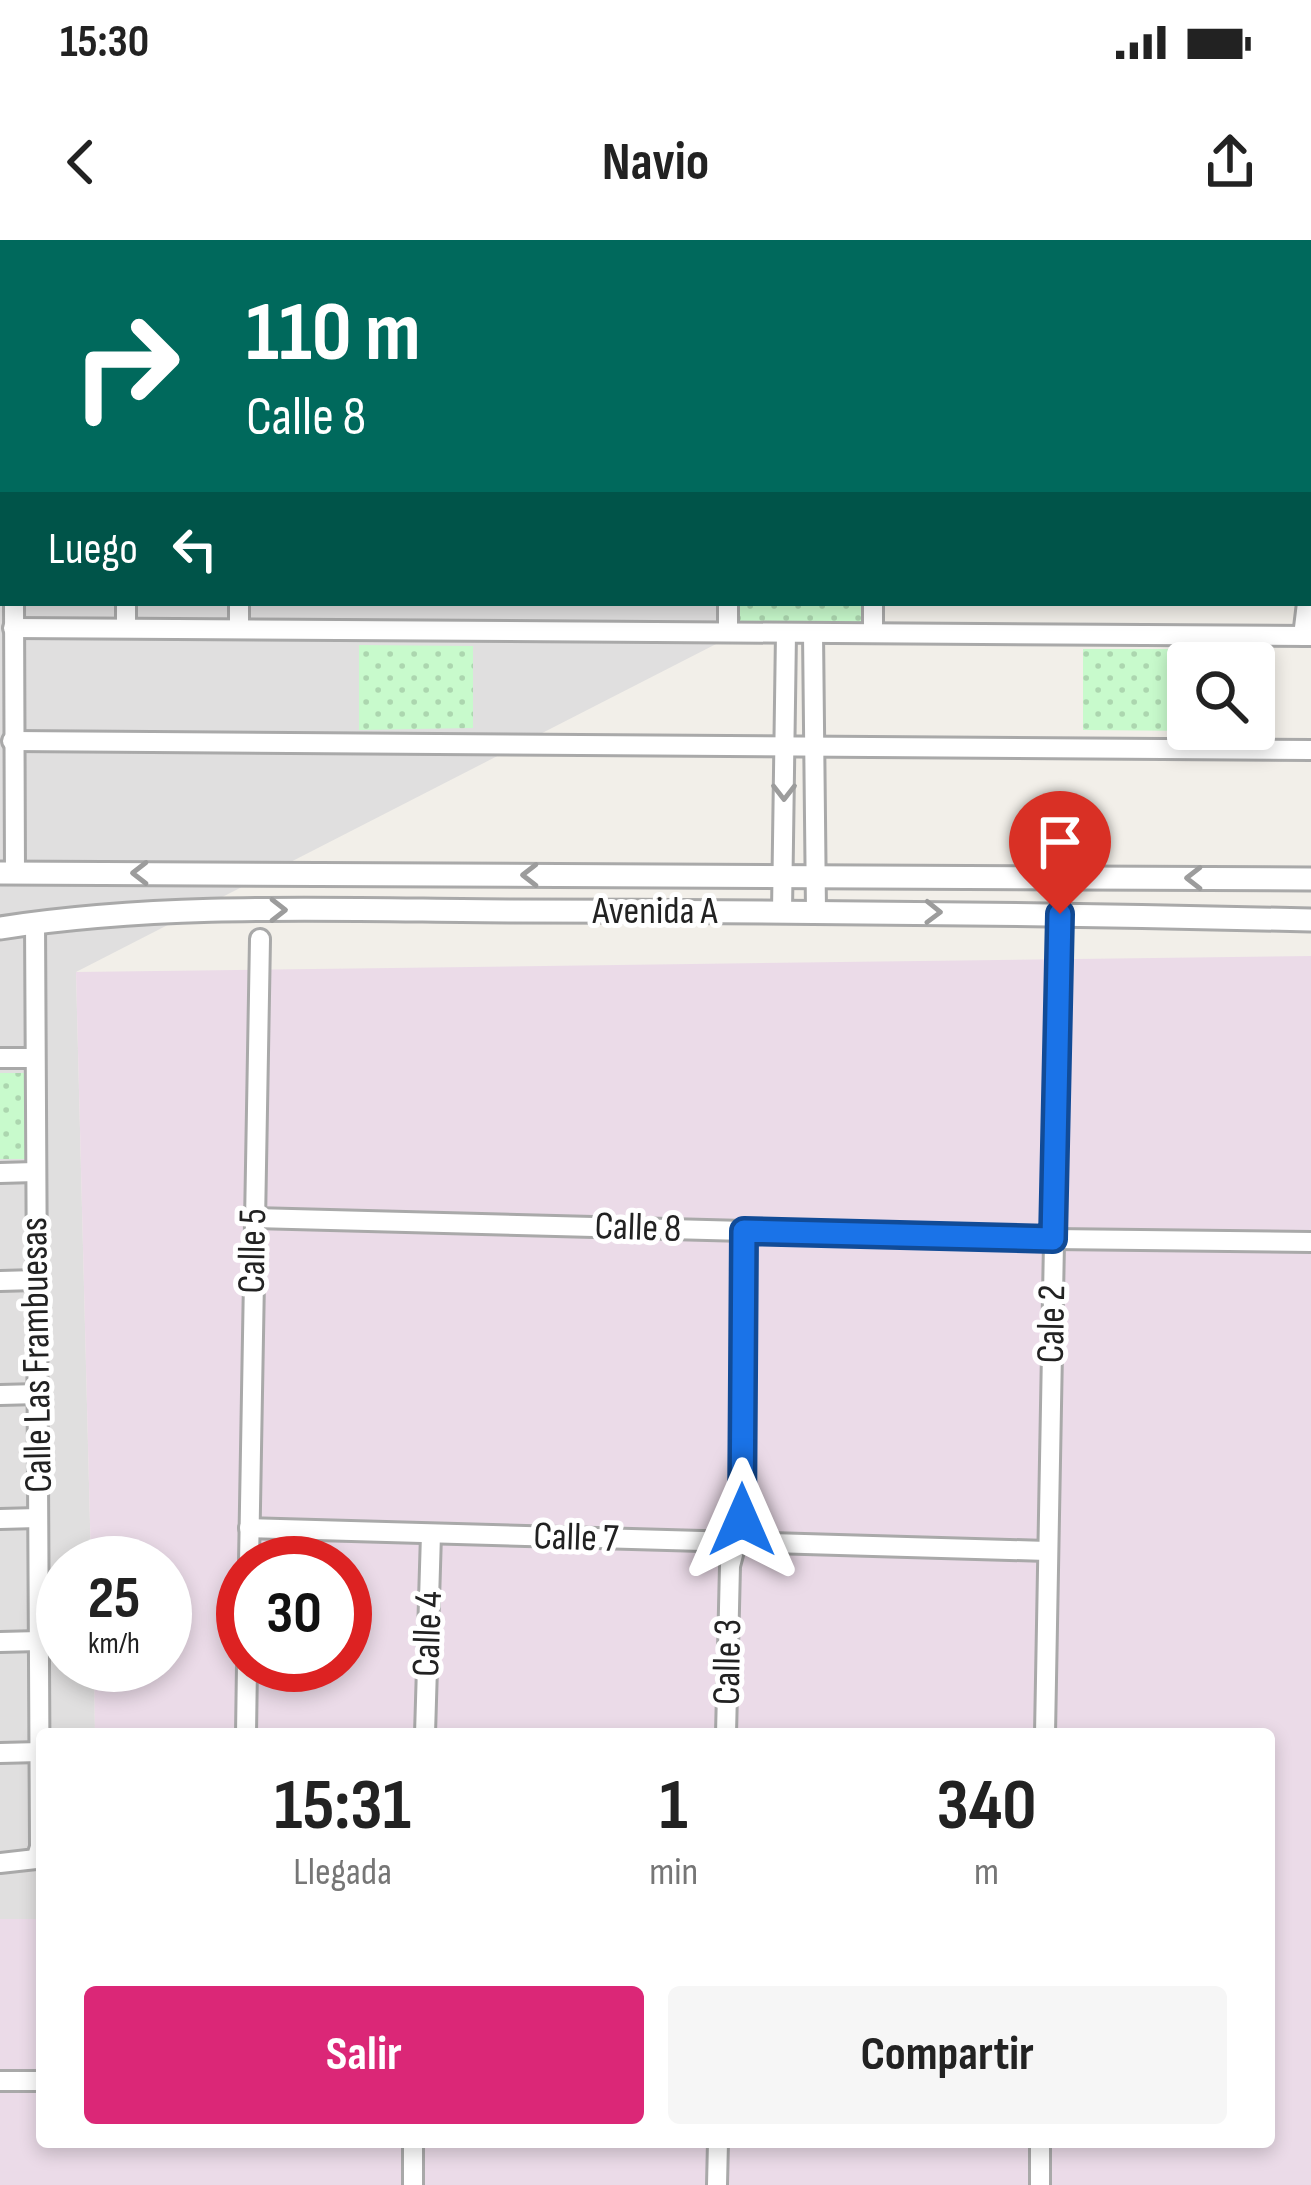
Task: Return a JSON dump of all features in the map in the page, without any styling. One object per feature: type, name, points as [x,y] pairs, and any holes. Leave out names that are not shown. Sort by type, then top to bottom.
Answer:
[{"type":"street","points":[[7,873],[14,606]]},
{"type":"street","points":[[126,606],[126,628]]},
{"type":"street","points":[[239,606],[239,629]]},
{"type":"street","points":[[728,606],[728,632]]},
{"type":"street","points":[[873,606],[873,633]]},
{"type":"street","points":[[13,628],[1307,636],[1308,606]]},
{"type":"street","points":[[782,911],[786,633]]},
{"type":"street","points":[[813,633],[816,910]]},
{"type":"street","points":[[12,741],[1311,750]]},
{"type":"street","name":"Avenida A","points":[[7,873],[1311,879]]},
{"type":"street","name":"Avenida A","points":[[0,928],[258,910],[816,910],[1311,920]]},
{"type":"street","name":"Cale 2","points":[[1045,1728],[1060,914]]},
{"type":"street","name":"Calle Las Frambuesas","points":[[35,922],[38,1536]]},
{"type":"street","name":"Calle 5","points":[[249,1536],[260,939]]},
{"type":"street","points":[[0,1058],[34,1058]]},
{"type":"street","points":[[0,1173],[35,1172]]},
{"type":"street","name":"Calle 8","points":[[254,1218],[1311,1242]]},
{"type":"street","name":"Calle 3","points":[[726,1728],[730,1566],[742,1520],[744,1231]]},
{"type":"street","points":[[0,1281],[36,1280]]},
{"type":"street","points":[[0,1395],[38,1394]]},
{"type":"street","points":[[0,1519],[38,1518]]},
{"type":"street","name":"Calle 7","points":[[249,1528],[1047,1551]]},
{"type":"street","name":"Calle 4","points":[[425,1728],[431,1534]]},
{"type":"street","points":[[0,1642],[36,1641]]},
{"type":"street","name":"Calle Las Frambuesas","points":[[39,1692],[40,1728]]},
{"type":"street","points":[[246,1728],[247,1692]]},
{"type":"street","points":[[0,1753],[36,1752]]},
{"type":"street","name":"Calle Las Frambuesas","points":[[0,1863],[36,1859]]},
{"type":"street","points":[[0,2081],[36,2081]]},
{"type":"street","points":[[412,2185],[413,2148]]},
{"type":"street","points":[[717,2185],[718,2148]]},
{"type":"street","points":[[1040,2148],[1040,2185]]},
{"type":"shaded area","points":[[0,606],[790,606],[76,972],[90,1536],[36,1536],[36,1692],[94,1692],[95,1728],[36,1728],[36,1919],[0,1919]]},
{"type":"shaded area","points":[[1311,956],[1311,2185],[0,2185],[0,1919],[36,1919],[36,2148],[1275,2148],[1275,1728],[95,1728],[94,1692],[192,1692],[192,1536],[90,1536],[76,972]]},
{"type":"green space","points":[[739,606],[862,606],[862,622],[739,621]]},
{"type":"green space","points":[[359,645],[473,646],[473,728],[359,730]]},
{"type":"green space","points":[[1083,649],[1167,649],[1167,731],[1083,730]]},
{"type":"green space","points":[[0,1073],[24,1073],[26,1159],[0,1159]]},
{"type":"route","points":[[742,1520],[744,1231],[1053,1239],[1060,914]]}]
